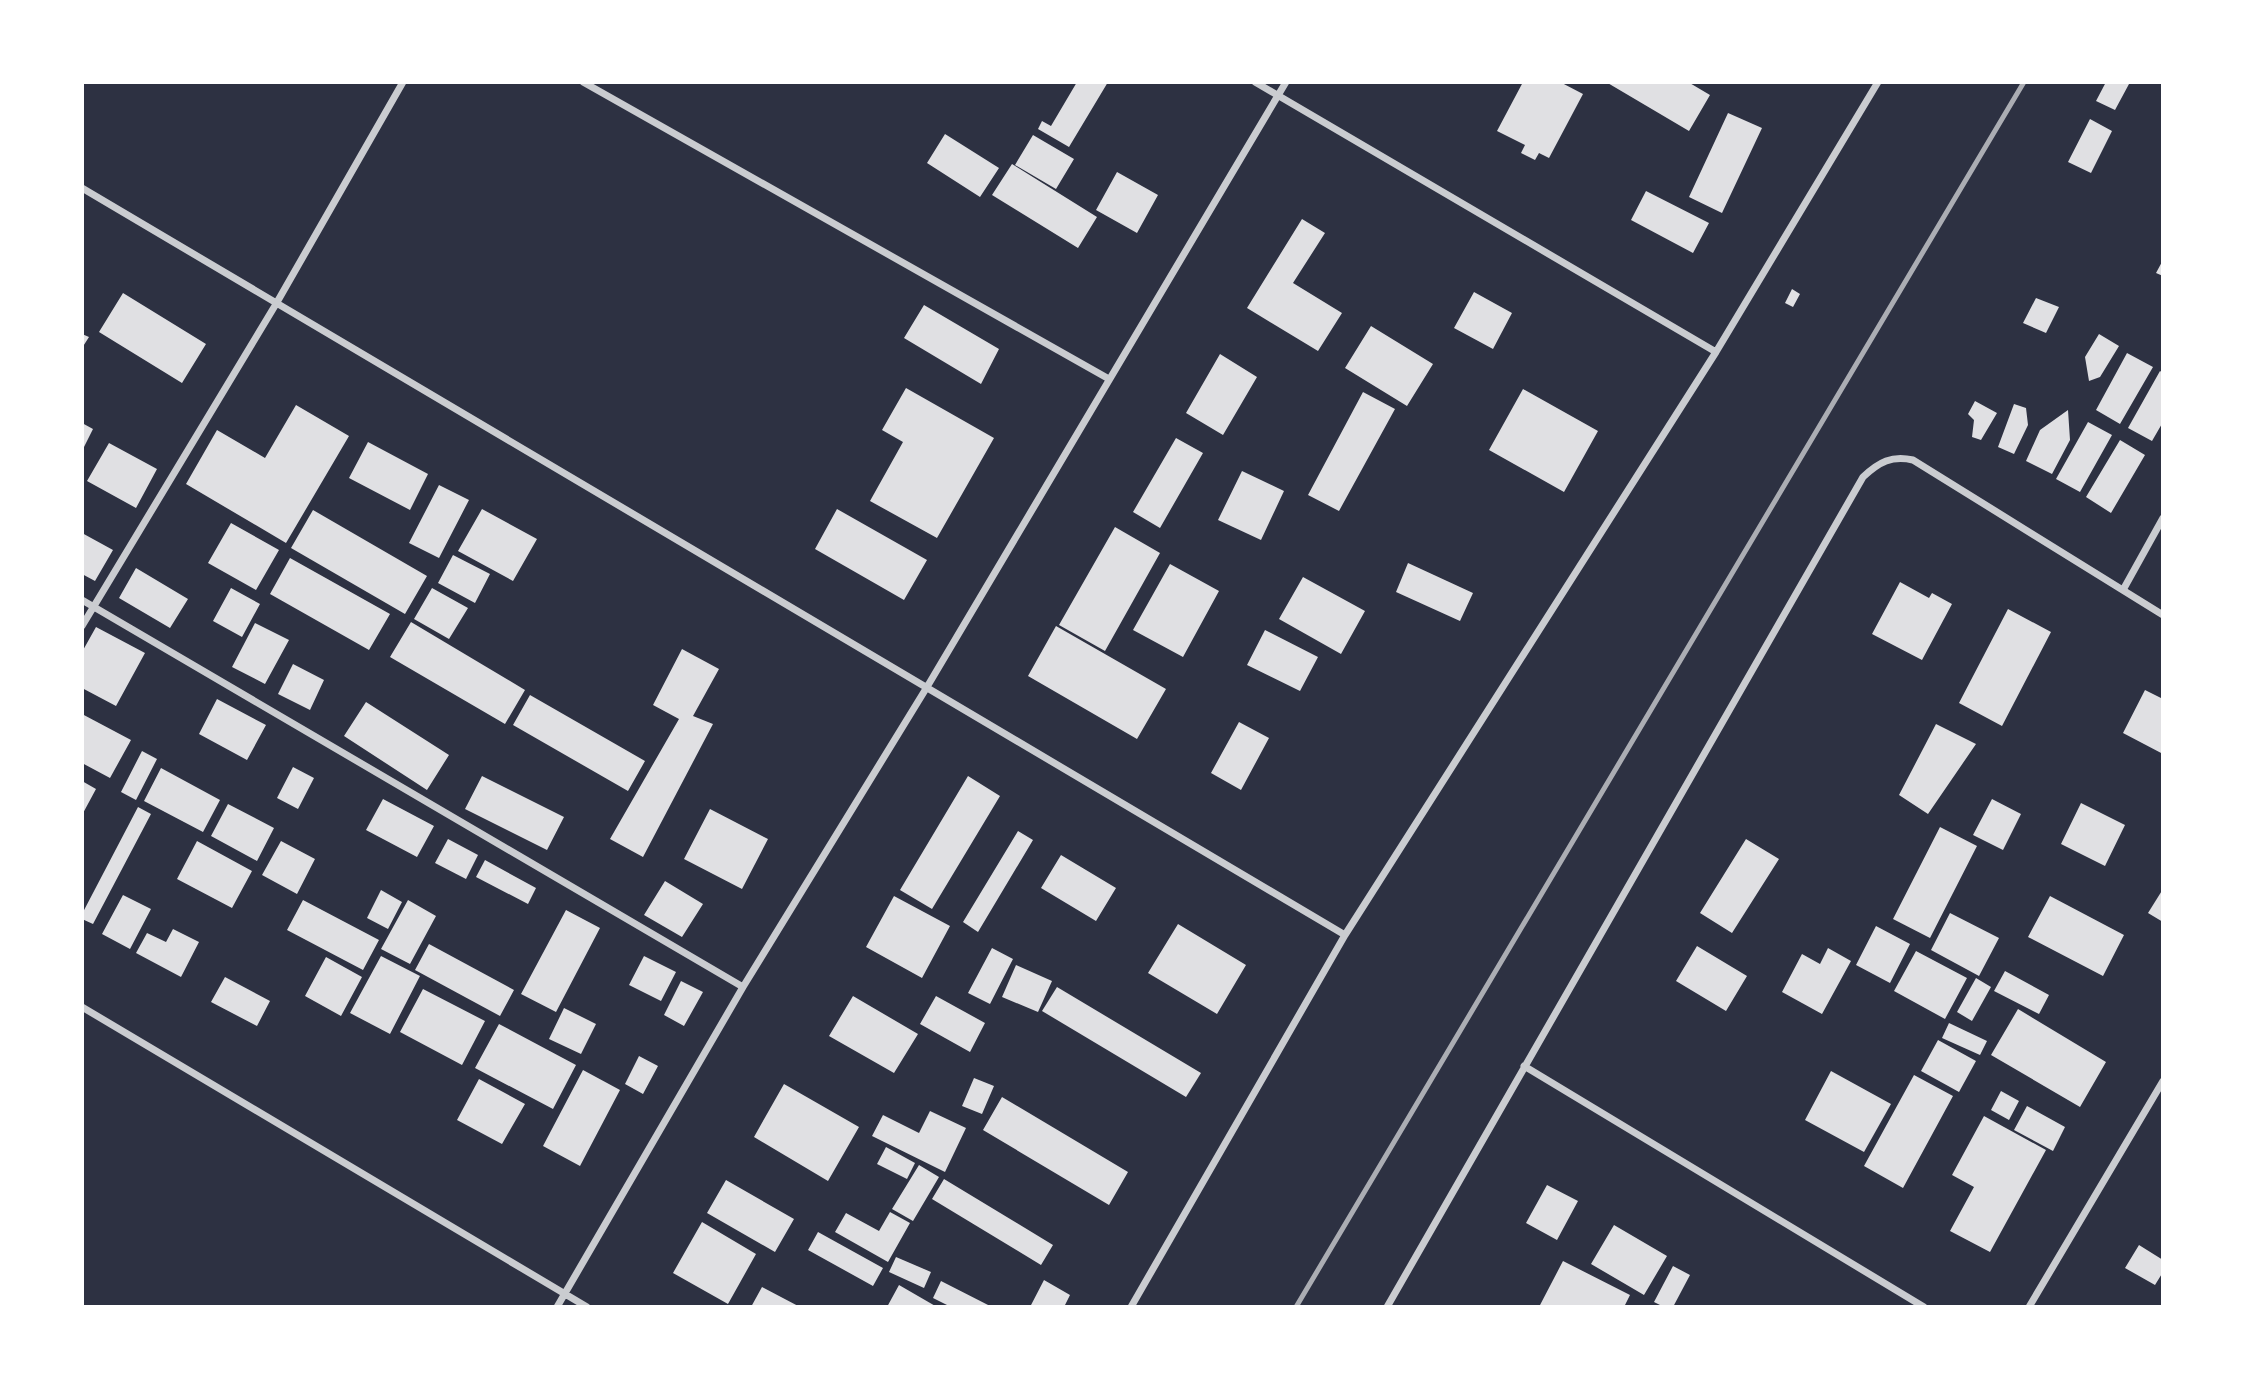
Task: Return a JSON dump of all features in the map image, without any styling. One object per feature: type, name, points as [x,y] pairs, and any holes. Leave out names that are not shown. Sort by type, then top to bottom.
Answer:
[{"type":"street","points":[[82,626],[276,304],[403,82]]},
{"type":"street","points":[[583,82],[1109,379]]},
{"type":"street","points":[[1255,82],[1716,352]]},
{"type":"street","points":[[557,1307],[743,987],[927,687],[1286,82]]},
{"type":"street","points":[[1131,1307],[1345,935],[1716,352],[1878,82]]},
{"type":"street","points":[[82,188],[1345,935]]},
{"type":"street","points":[[1387,1307],[1863,477],[1877,464],[1889,459],[1913,460],[2163,615]]},
{"type":"street","points":[[2123,590],[2163,517]]},
{"type":"street","points":[[82,600],[743,987]]},
{"type":"street","points":[[82,1007],[587,1307]]},
{"type":"street","points":[[1524,1066],[1924,1307]]},
{"type":"street","points":[[2029,1307],[2163,1080]]},
{"type":"building","points":[[1077,82],[1108,82],[1069,147],[1038,129],[1042,121],[1051,126]]},
{"type":"building","points":[[1523,82],[1560,82],[1583,94],[1549,158],[1539,153],[1535,160],[1521,153],[1525,145],[1497,131]]},
{"type":"building","points":[[1606,82],[1688,82],[1710,95],[1689,131]]},
{"type":"building","points":[[2106,82],[2129,84],[2115,110],[2096,101]]},
{"type":"building","points":[[1728,113],[1762,128],[1722,213],[1689,197]]},
{"type":"building","points":[[2090,119],[2112,131],[2091,173],[2068,162]]},
{"type":"building","points":[[945,134],[999,168],[980,197],[927,163]]},
{"type":"building","points":[[1033,135],[1074,159],[1056,189],[1015,165]]},
{"type":"building","points":[[1012,164],[1097,217],[1078,248],[992,195]]},
{"type":"building","points":[[1117,172],[1158,195],[1137,233],[1096,210]]},
{"type":"building","points":[[1646,191],[1709,223],[1693,253],[1631,220]]},
{"type":"building","points":[[1302,219],[1325,233],[1293,283],[1342,313],[1318,351],[1247,308]]},
{"type":"building","points":[[2163,260],[2163,276],[2156,273]]},
{"type":"building","points":[[1792,289],[1800,294],[1793,307],[1785,303]]},
{"type":"building","points":[[1474,292],[1512,313],[1493,349],[1454,328]]},
{"type":"building","points":[[123,293],[206,344],[182,383],[99,332]]},
{"type":"building","points":[[2036,298],[2059,307],[2046,333],[2023,323]]},
{"type":"building","points":[[924,305],[999,349],[981,384],[904,338]]},
{"type":"building","points":[[1371,326],[1433,364],[1407,406],[1345,368]]},
{"type":"building","points":[[82,334],[89,337],[82,348]]},
{"type":"building","points":[[2099,334],[2119,346],[2100,377],[2089,381],[2085,357]]},
{"type":"building","points":[[2127,353],[2153,367],[2120,424],[2096,410]]},
{"type":"building","points":[[1220,354],[1257,377],[1223,435],[1186,413]]},
{"type":"building","points":[[2160,371],[2163,373],[2163,422],[2152,441],[2128,428]]},
{"type":"building","points":[[906,388],[994,438],[937,538],[870,501],[903,442],[882,430]]},
{"type":"building","points":[[1523,389],[1598,431],[1564,492],[1489,450]]},
{"type":"building","points":[[1363,392],[1395,409],[1339,511],[1308,495]]},
{"type":"building","points":[[1975,401],[1997,413],[1981,440],[1972,437],[1974,420],[1968,414]]},
{"type":"building","points":[[2014,404],[2026,408],[2028,425],[2014,454],[1998,447]]},
{"type":"building","points":[[296,405],[349,436],[286,543],[186,484],[217,430],[265,458]]},
{"type":"building","points":[[2068,410],[2070,440],[2052,474],[2026,461],[2040,430]]},
{"type":"building","points":[[2088,422],[2112,435],[2080,492],[2056,479]]},
{"type":"building","points":[[82,423],[93,429],[82,451]]},
{"type":"building","points":[[1176,438],[1203,453],[1160,528],[1133,512]]},
{"type":"building","points":[[2120,440],[2145,455],[2111,513],[2086,497]]},
{"type":"building","points":[[368,442],[428,474],[410,510],[349,478]]},
{"type":"building","points":[[109,443],[157,469],[136,508],[87,481]]},
{"type":"building","points":[[1242,471],[1284,491],[1261,540],[1218,520]]},
{"type":"building","points":[[439,485],[469,500],[439,558],[409,543]]},
{"type":"building","points":[[482,509],[537,539],[513,581],[458,551]]},
{"type":"building","points":[[837,509],[927,560],[904,600],[815,549]]},
{"type":"building","points":[[313,510],[427,576],[405,614],[291,548]]},
{"type":"building","points":[[231,523],[279,550],[256,590],[208,563]]},
{"type":"building","points":[[1115,527],[1160,553],[1105,651],[1059,625]]},
{"type":"building","points":[[82,533],[113,550],[95,581],[82,574]]},
{"type":"building","points":[[453,555],[490,574],[475,603],[438,583]]},
{"type":"building","points":[[290,558],[390,614],[369,650],[270,594]]},
{"type":"building","points":[[1408,563],[1473,593],[1460,621],[1396,592]]},
{"type":"building","points":[[1170,564],[1219,591],[1183,657],[1133,630]]},
{"type":"building","points":[[136,568],[188,599],[170,628],[119,598]]},
{"type":"building","points":[[1303,577],[1365,611],[1341,654],[1279,619]]},
{"type":"building","points":[[1900,582],[1929,598],[1932,593],[1952,604],[1922,660],[1872,634]]},
{"type":"building","points":[[231,588],[260,604],[242,637],[213,621]]},
{"type":"building","points":[[432,588],[468,608],[449,639],[414,619]]},
{"type":"building","points":[[2008,609],[2051,632],[2002,726],[1959,703]]},
{"type":"building","points":[[411,622],[525,690],[505,724],[390,657]]},
{"type":"building","points":[[255,623],[289,640],[265,684],[232,667]]},
{"type":"building","points":[[1056,626],[1166,689],[1137,739],[1028,676]]},
{"type":"building","points":[[96,627],[145,653],[116,706],[82,688],[82,652]]},
{"type":"building","points":[[1265,630],[1318,657],[1300,691],[1247,665]]},
{"type":"building","points":[[682,649],[719,669],[693,716],[713,724],[643,857],[610,839],[679,719],[653,705]]},
{"type":"building","points":[[293,664],[324,680],[310,710],[278,694]]},
{"type":"building","points":[[2145,690],[2163,699],[2163,754],[2123,733]]},
{"type":"building","points":[[530,695],[645,761],[628,791],[513,725]]},
{"type":"building","points":[[217,699],[266,725],[247,760],[199,734]]},
{"type":"building","points":[[366,702],[449,755],[427,790],[344,736]]},
{"type":"building","points":[[82,714],[131,740],[110,778],[82,763]]},
{"type":"building","points":[[1239,722],[1269,738],[1241,790],[1211,773]]},
{"type":"building","points":[[1936,724],[1976,744],[1928,814],[1899,795]]},
{"type":"building","points":[[142,751],[157,759],[136,800],[121,792]]},
{"type":"building","points":[[293,767],[314,778],[298,809],[277,798]]},
{"type":"building","points":[[161,768],[220,800],[203,832],[144,801]]},
{"type":"building","points":[[482,776],[564,817],[547,850],[465,809]]},
{"type":"building","points":[[968,776],[1000,796],[932,909],[900,890]]},
{"type":"building","points":[[82,781],[96,789],[82,815]]},
{"type":"building","points":[[383,799],[434,826],[417,857],[366,830]]},
{"type":"building","points":[[1992,799],[2021,814],[2003,850],[1973,835]]},
{"type":"building","points":[[2081,803],[2125,825],[2105,866],[2061,844]]},
{"type":"building","points":[[228,804],[274,828],[257,861],[211,836]]},
{"type":"building","points":[[138,807],[151,814],[93,924],[82,919],[82,914]]},
{"type":"building","points":[[710,809],[768,839],[742,889],[684,859]]},
{"type":"building","points":[[1940,827],[1977,846],[1930,938],[1893,919]]},
{"type":"building","points":[[1018,831],[1033,840],[978,932],[963,922]]},
{"type":"building","points":[[448,839],[478,855],[466,879],[435,863]]},
{"type":"building","points":[[1746,839],[1779,859],[1732,933],[1700,913]]},
{"type":"building","points":[[197,841],[252,871],[232,908],[177,879]]},
{"type":"building","points":[[281,841],[315,859],[297,894],[262,875]]},
{"type":"building","points":[[1061,855],[1116,888],[1096,921],[1041,888]]},
{"type":"building","points":[[485,860],[536,888],[528,904],[476,877]]},
{"type":"building","points":[[665,881],[703,904],[682,937],[644,915]]},
{"type":"building","points":[[2163,889],[2163,922],[2148,913]]},
{"type":"building","points":[[381,890],[402,902],[388,929],[367,918]]},
{"type":"building","points":[[123,895],[151,909],[130,949],[102,934]]},
{"type":"building","points":[[894,896],[950,926],[922,978],[866,947]]},
{"type":"building","points":[[2050,896],[2124,935],[2103,976],[2028,937]]},
{"type":"building","points":[[303,900],[379,940],[363,970],[287,930]]},
{"type":"building","points":[[408,900],[436,916],[410,964],[381,949]]},
{"type":"building","points":[[566,910],[600,928],[556,1012],[521,994]]},
{"type":"building","points":[[1950,913],[1999,938],[1979,976],[1931,950]]},
{"type":"building","points":[[1178,924],[1246,965],[1217,1014],[1148,973]]},
{"type":"building","points":[[1876,926],[1910,944],[1890,983],[1856,965]]},
{"type":"building","points":[[173,929],[199,942],[181,977],[136,953],[147,933],[166,942]]},
{"type":"building","points":[[429,944],[514,990],[500,1016],[415,970]]},
{"type":"building","points":[[1697,946],[1747,976],[1726,1011],[1676,981]]},
{"type":"building","points":[[992,948],[1013,959],[990,1004],[968,993]]},
{"type":"building","points":[[1828,948],[1851,961],[1822,1014],[1782,992],[1802,954],[1820,964]]},
{"type":"building","points":[[1916,951],[1967,978],[1945,1019],[1894,991]]},
{"type":"building","points":[[381,956],[420,976],[390,1034],[350,1013]]},
{"type":"building","points":[[644,956],[676,972],[661,1001],[629,985]]},
{"type":"building","points":[[326,957],[362,977],[341,1016],[305,996]]},
{"type":"building","points":[[1016,965],[1052,981],[1038,1012],[1002,997]]},
{"type":"building","points":[[2005,971],[2049,995],[2039,1014],[1994,991]]},
{"type":"building","points":[[225,977],[270,1001],[257,1026],[211,1002]]},
{"type":"building","points":[[1976,978],[1991,987],[1972,1021],[1957,1012]]},
{"type":"building","points":[[681,981],[703,992],[684,1026],[664,1015]]},
{"type":"building","points":[[1057,987],[1201,1073],[1186,1097],[1042,1011]]},
{"type":"building","points":[[423,989],[485,1021],[462,1065],[400,1032]]},
{"type":"building","points":[[853,996],[918,1034],[894,1073],[829,1036]]},
{"type":"building","points":[[936,996],[985,1023],[970,1052],[920,1024]]},
{"type":"building","points":[[564,1008],[596,1024],[581,1054],[549,1039]]},
{"type":"building","points":[[2018,1009],[2106,1062],[2080,1107],[1991,1055]]},
{"type":"building","points":[[1949,1023],[1987,1041],[1980,1055],[1942,1038]]},
{"type":"building","points":[[499,1024],[576,1065],[553,1109],[475,1068]]},
{"type":"building","points":[[1938,1040],[1976,1061],[1959,1092],[1921,1071]]},
{"type":"building","points":[[639,1056],[658,1066],[643,1094],[625,1084]]},
{"type":"building","points":[[583,1070],[620,1090],[580,1166],[543,1146]]},
{"type":"building","points":[[1831,1071],[1891,1104],[1864,1152],[1805,1120]]},
{"type":"building","points":[[1914,1075],[1953,1096],[1903,1188],[1864,1166]]},
{"type":"building","points":[[974,1078],[994,1086],[982,1114],[962,1106]]},
{"type":"building","points":[[479,1079],[525,1104],[502,1144],[457,1120]]},
{"type":"building","points":[[784,1084],[859,1127],[828,1181],[754,1137]]},
{"type":"building","points":[[2001,1091],[2019,1101],[2009,1120],[1991,1110]]},
{"type":"building","points":[[1002,1097],[1128,1172],[1109,1205],[983,1130]]},
{"type":"building","points":[[2027,1106],[2065,1127],[2053,1151],[2014,1130]]},
{"type":"building","points":[[930,1111],[966,1128],[945,1172],[872,1136],[883,1115],[919,1133]]},
{"type":"building","points":[[1984,1116],[2046,1150],[1990,1252],[1950,1231],[1974,1187],[1952,1175]]},
{"type":"building","points":[[886,1147],[915,1163],[907,1179],[877,1164]]},
{"type":"building","points":[[919,1165],[939,1177],[913,1221],[892,1209]]},
{"type":"building","points":[[944,1179],[1053,1245],[1041,1265],[932,1199]]},
{"type":"building","points":[[726,1180],[794,1219],[775,1252],[707,1213]]},
{"type":"building","points":[[1547,1185],[1578,1201],[1557,1240],[1526,1223]]},
{"type":"building","points":[[890,1212],[910,1223],[888,1262],[835,1232],[846,1213],[879,1231]]},
{"type":"building","points":[[702,1222],[756,1254],[728,1304],[673,1273]]},
{"type":"building","points":[[1614,1225],[1667,1256],[1644,1295],[1591,1264]]},
{"type":"building","points":[[818,1232],[883,1268],[873,1286],[808,1250]]},
{"type":"building","points":[[2139,1245],[2163,1260],[2163,1272],[2155,1285],[2125,1268]]},
{"type":"building","points":[[896,1257],[931,1272],[924,1288],[889,1272]]},
{"type":"building","points":[[1563,1261],[1630,1295],[1624,1307],[1539,1307]]},
{"type":"building","points":[[1673,1266],[1690,1275],[1673,1307],[1664,1307],[1654,1302]]},
{"type":"building","points":[[1044,1280],[1070,1295],[1064,1307],[1030,1307]]},
{"type":"building","points":[[941,1281],[992,1307],[951,1307],[933,1298]]},
{"type":"building","points":[[899,1285],[937,1307],[887,1307]]},
{"type":"building","points":[[762,1287],[800,1307],[751,1307]]},
{"type":"railway","points":[[1296,1307],[2024,82]]}]
